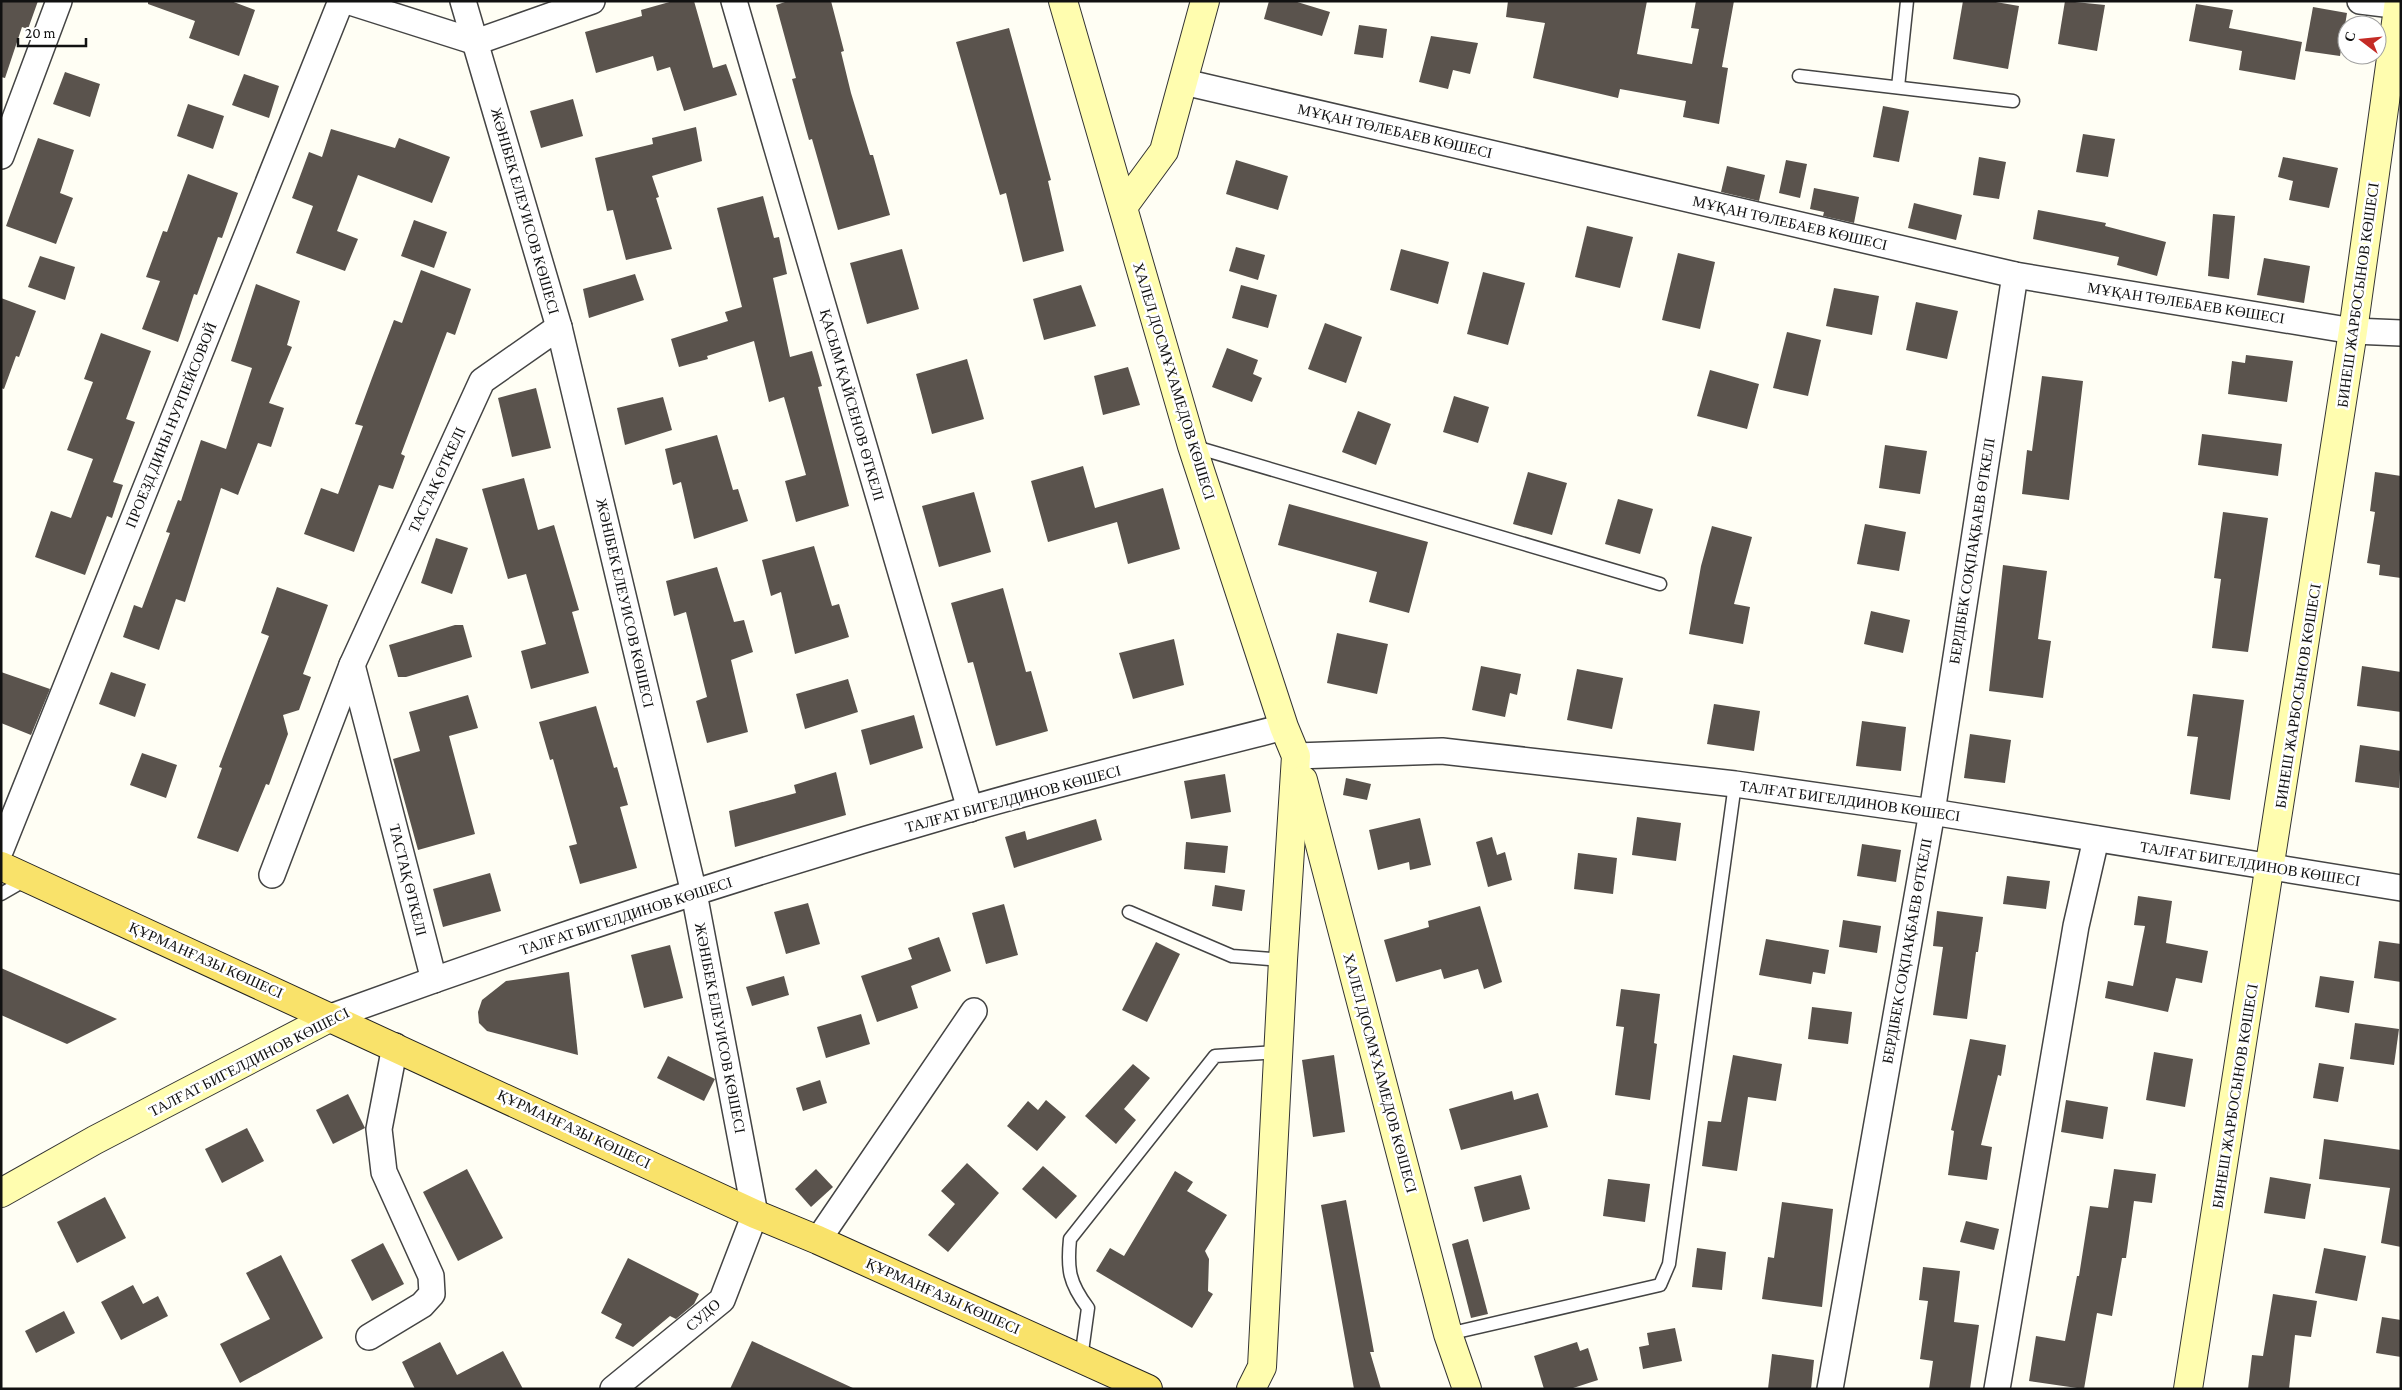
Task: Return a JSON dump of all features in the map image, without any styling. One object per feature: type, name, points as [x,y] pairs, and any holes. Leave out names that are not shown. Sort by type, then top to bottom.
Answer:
[{"type":"main road","name":"ҚҰРМАНҒАЗЫ КӨШЕСІ","points":[[1,866],[395,1046],[755,1214],[818,1240],[1148,1389]]},
{"type":"street","points":[[1,156],[59,1]]},
{"type":"street","name":"ПРОЕЗД ДИНЫ НУРПЕЙСОВОЙ","points":[[1,849],[341,1]]},
{"type":"street","points":[[347,1],[476,42],[592,1]]},
{"type":"street","name":"ЖӘНІБЕК ЕЛЕУИСОВ КӨШЕСІ","points":[[463,1],[559,327],[694,893],[755,1214]]},
{"type":"street","name":"ҚАСЫМ ҚАЙСЕНОВ ӨТКЕЛІ","points":[[734,1],[970,809]]},
{"type":"street","name":"ХАЛЕЛ ДОСМҰХАМЕДОВ КӨШЕСІ","points":[[1063,1],[1192,446],[1284,727],[1296,756],[1448,1334],[1467,1389]]},
{"type":"street","points":[[1123,207],[1164,151],[1205,1]]},
{"type":"street","points":[[2360,1],[2399,5]]},
{"type":"street","name":"БИНЕШ ЖАРБОСЫНОВ КӨШЕСІ","points":[[2188,1389],[2271,868],[2353,331],[2399,5]]},
{"type":"street","name":"МҰҚАН ТӨЛЕБАЕВ КӨШЕСІ","points":[[1184,82],[2015,276],[2353,331],[2401,333]]},
{"type":"street","name":"БЕРДІБЕК СОҚПАҚБАЕВ ӨТКЕЛІ","points":[[1830,1389],[1932,812],[2015,276]]},
{"type":"street","name":"ТАСТАҚ ӨТКЕЛІ","points":[[272,874],[352,664],[482,381],[559,327]]},
{"type":"street","name":"ТАСТАҚ ӨТКЕЛІ","points":[[352,664],[434,980]]},
{"type":"street","name":"ТАЛҒАТ БИГЕЛДИНОВ КӨШЕСІ","points":[[1,1192],[95,1140],[332,1017],[434,980],[694,893],[970,809],[1284,727]]},
{"type":"street","name":"ТАЛҒАТ БИГЕЛДИНОВ КӨШЕСІ","points":[[1296,756],[1442,751],[1735,784],[1932,812],[2401,888]]},
{"type":"street","name":"ХАЛЕЛ ДОСМҰХАМЕДОВ КӨШЕСІ","points":[[1251,1389],[1262,1367],[1283,960],[1296,756]]},
{"type":"street","points":[[1997,1389],[2076,926],[2096,839]]},
{"type":"street","points":[[818,1240],[974,1011]]},
{"type":"street","points":[[369,1337],[422,1305],[432,1294],[431,1276],[384,1172],[379,1129],[395,1046]]},
{"type":"street","name":"СУДО","points":[[613,1389],[722,1300],[755,1214]]},
{"type":"lane","points":[[1898,87],[1907,1]]},
{"type":"lane","points":[[1799,76],[2013,100]]},
{"type":"lane","points":[[1192,446],[1660,584]]},
{"type":"lane","points":[[1448,1334],[1660,1285],[1669,1264],[1735,784]]},
{"type":"lane","points":[[1,894],[28,878]]},
{"type":"lane","points":[[1129,912],[1232,956],[1283,960]]},
{"type":"lane","points":[[1081,1358],[1088,1308],[1074,1289],[1068,1263],[1070,1239],[1214,1056],[1278,1052]]},
{"type":"building","points":[[1,1],[38,1],[28,29],[22,27],[5,78],[1,77]]},
{"type":"building","points":[[148,1],[231,1],[255,10],[239,56],[189,38],[195,21],[148,4]]},
{"type":"building","points":[[673,1],[694,1],[713,68],[726,64],[737,95],[684,111],[670,67],[657,71],[653,56],[596,73],[585,32],[642,16],[641,10]]},
{"type":"building","points":[[788,1],[831,1],[844,51],[841,52],[851,93],[870,155],[873,155],[890,215],[838,230],[812,139],[809,140],[792,79],[796,78],[776,5]]},
{"type":"building","points":[[1269,1],[1294,1],[1330,12],[1322,36],[1264,19]]},
{"type":"building","points":[[1508,1],[1647,1],[1637,54],[1692,64],[1699,29],[1691,28],[1696,1],[1734,1],[1722,67],[1728,68],[1719,124],[1683,117],[1686,101],[1620,89],[1618,98],[1533,78],[1545,23],[1506,17]]},
{"type":"building","points":[[1963,1],[1990,1],[2019,6],[2008,69],[1953,59]]},
{"type":"building","points":[[2065,1],[2105,5],[2097,51],[2058,44]]},
{"type":"building","points":[[2196,4],[2233,10],[2229,28],[2302,42],[2295,80],[2239,70],[2242,51],[2189,41]]},
{"type":"building","points":[[2313,7],[2347,13],[2347,15],[2337,15],[2337,56],[2305,51]]},
{"type":"building","points":[[1359,25],[1387,29],[1383,58],[1354,54]]},
{"type":"building","points":[[1009,28],[1051,180],[1048,181],[1064,251],[1023,262],[1006,193],[1000,195],[956,42]]},
{"type":"building","points":[[1431,36],[1478,43],[1470,74],[1453,70],[1448,89],[1419,82]]},
{"type":"building","points":[[65,72],[100,84],[90,117],[53,104]]},
{"type":"building","points":[[244,74],[279,86],[269,118],[232,105]]},
{"type":"building","points":[[573,99],[583,136],[541,148],[530,111]]},
{"type":"building","points":[[188,104],[224,116],[213,149],[177,136]]},
{"type":"building","points":[[1883,106],[1909,111],[1899,162],[1873,157]]},
{"type":"building","points":[[696,127],[702,161],[652,176],[659,197],[656,198],[672,249],[626,260],[613,210],[607,211],[595,158],[653,144],[652,138]]},
{"type":"building","points":[[331,129],[395,148],[399,138],[450,157],[432,203],[358,175],[337,231],[358,239],[345,271],[296,253],[313,206],[292,198],[309,152],[322,157]]},
{"type":"building","points":[[2083,134],[2115,139],[2108,177],[2076,172]]},
{"type":"building","points":[[38,138],[74,150],[60,193],[73,198],[56,244],[6,226]]},
{"type":"building","points":[[1979,157],[2006,162],[1999,199],[1973,195]]},
{"type":"building","points":[[2283,157],[2338,168],[2329,208],[2289,200],[2293,181],[2278,177]]},
{"type":"building","points":[[1236,160],[1288,176],[1278,210],[1226,194]]},
{"type":"building","points":[[1786,160],[1807,164],[1800,198],[1779,193]]},
{"type":"building","points":[[1727,166],[1765,175],[1759,201],[1721,192]]},
{"type":"building","points":[[188,174],[238,193],[222,238],[218,237],[197,295],[194,294],[178,342],[142,329],[160,281],[146,277],[163,231],[167,232]]},
{"type":"building","points":[[1814,188],[1859,197],[1854,223],[1823,216],[1824,212],[1810,209]]},
{"type":"building","points":[[763,196],[774,238],[779,237],[787,274],[773,278],[790,357],[812,351],[822,386],[818,387],[849,506],[796,522],[785,481],[806,475],[784,397],[769,402],[754,341],[707,356],[708,359],[679,367],[671,339],[728,321],[725,312],[742,307],[717,208]]},
{"type":"building","points":[[1914,203],[1962,215],[1956,240],[1908,228]]},
{"type":"building","points":[[2038,210],[2106,223],[2105,226],[2166,242],[2157,276],[2117,265],[2119,257],[2033,239]]},
{"type":"building","points":[[2213,214],[2235,216],[2229,279],[2208,276]]},
{"type":"building","points":[[414,220],[447,232],[434,268],[401,256]]},
{"type":"building","points":[[1587,226],[1633,237],[1620,288],[1575,277]]},
{"type":"building","points":[[1236,247],[1265,255],[1258,280],[1229,271]]},
{"type":"building","points":[[902,249],[919,309],[867,324],[850,263]]},
{"type":"building","points":[[1401,249],[1449,262],[1438,304],[1390,290]]},
{"type":"building","points":[[1678,253],[1715,262],[1700,329],[1662,320]]},
{"type":"building","points":[[40,256],[75,267],[65,300],[28,287]]},
{"type":"building","points":[[2264,258],[2310,266],[2304,303],[2257,295]]},
{"type":"building","points":[[421,270],[471,289],[455,335],[447,332],[401,454],[405,456],[393,489],[379,485],[354,552],[304,534],[321,488],[338,494],[363,426],[355,424],[372,378],[394,320],[402,323]]},
{"type":"building","points":[[1483,272],[1525,283],[1508,345],[1467,334]]},
{"type":"building","points":[[635,274],[644,300],[589,318],[583,289]]},
{"type":"building","points":[[256,284],[300,301],[287,345],[292,347],[269,403],[284,408],[271,447],[258,443],[238,495],[221,488],[185,602],[176,599],[159,650],[123,637],[134,605],[142,608],[170,533],[166,532],[178,500],[181,501],[201,440],[226,449],[252,368],[231,361]]},
{"type":"building","points":[[1081,285],[1096,326],[1044,340],[1033,299]]},
{"type":"building","points":[[1241,285],[1277,295],[1268,328],[1232,318]]},
{"type":"building","points":[[1834,288],[1879,296],[1872,335],[1826,326]]},
{"type":"building","points":[[1,298],[36,311],[19,357],[16,356],[4,389],[1,388]]},
{"type":"building","points":[[1916,302],[1958,311],[1947,359],[1906,350]]},
{"type":"building","points":[[1325,323],[1362,337],[1346,383],[1308,369]]},
{"type":"building","points":[[1787,332],[1821,340],[1808,396],[1773,388]]},
{"type":"building","points":[[101,333],[151,351],[126,419],[135,422],[113,482],[123,485],[112,518],[107,516],[85,575],[35,557],[51,511],[71,518],[93,459],[67,450],[93,382],[84,379]]},
{"type":"building","points":[[1227,348],[1258,360],[1253,374],[1262,378],[1252,402],[1212,387]]},
{"type":"building","points":[[2246,355],[2293,361],[2287,402],[2228,394],[2232,361],[2245,363]]},
{"type":"building","points":[[967,359],[984,419],[932,434],[916,374]]},
{"type":"building","points":[[1128,367],[1140,405],[1103,415],[1094,376]]},
{"type":"building","points":[[1710,370],[1759,384],[1747,429],[1697,416]]},
{"type":"building","points":[[2042,376],[2083,381],[2069,500],[2022,494],[2027,450],[2032,451]]},
{"type":"building","points":[[536,388],[551,448],[512,457],[498,398]]},
{"type":"building","points":[[1454,396],[1489,407],[1478,443],[1443,432]]},
{"type":"building","points":[[663,397],[672,430],[625,445],[617,408]]},
{"type":"building","points":[[1358,411],[1391,424],[1376,465],[1342,452]]},
{"type":"building","points":[[2202,434],[2282,444],[2278,476],[2198,465]]},
{"type":"building","points":[[717,435],[733,490],[738,489],[748,521],[694,539],[681,482],[673,485],[665,449]]},
{"type":"building","points":[[1885,445],[1927,451],[1920,494],[1879,488]]},
{"type":"building","points":[[1083,466],[1095,508],[1163,488],[1180,549],[1128,564],[1117,522],[1048,542],[1031,481]]},
{"type":"building","points":[[1528,472],[1567,483],[1552,535],[1513,524]]},
{"type":"building","points":[[2375,472],[2401,476],[2401,578],[2379,575],[2380,565],[2367,563],[2375,512],[2370,511]]},
{"type":"building","points":[[524,478],[538,530],[554,525],[579,610],[572,612],[589,673],[531,689],[521,651],[546,644],[526,574],[508,579],[482,489]]},
{"type":"building","points":[[974,492],[991,552],[939,567],[922,506]]},
{"type":"building","points":[[1618,499],[1653,509],[1640,554],[1605,544]]},
{"type":"building","points":[[1289,504],[1428,542],[1409,613],[1369,602],[1377,572],[1278,545]]},
{"type":"building","points":[[2223,512],[2268,518],[2248,652],[2212,648],[2221,579],[2214,578]]},
{"type":"building","points":[[1865,524],[1906,532],[1899,571],[1857,564]]},
{"type":"building","points":[[1712,526],[1752,537],[1734,604],[1750,607],[1743,644],[1689,634],[1701,566]]},
{"type":"building","points":[[436,538],[468,548],[452,594],[421,583]]},
{"type":"building","points":[[814,546],[832,606],[839,604],[849,637],[795,654],[781,592],[771,596],[762,560]]},
{"type":"building","points":[[2003,565],[2047,571],[2038,639],[2051,641],[2043,698],[1989,691]]},
{"type":"building","points":[[717,567],[734,622],[744,620],[753,652],[731,660],[748,732],[707,743],[696,701],[707,697],[686,612],[674,616],[666,581]]},
{"type":"building","points":[[277,587],[328,605],[303,674],[311,677],[299,710],[283,715],[288,734],[269,785],[266,784],[238,852],[197,838],[222,768],[219,767],[269,636],[261,633]]},
{"type":"building","points":[[1003,588],[1026,672],[1031,671],[1048,731],[996,746],[973,662],[968,663],[951,603]]},
{"type":"building","points":[[1871,611],[1910,620],[1903,653],[1864,644]]},
{"type":"building","points":[[455,625],[463,625],[472,657],[406,677],[398,677],[389,645]]},
{"type":"building","points":[[1337,633],[1388,644],[1377,694],[1327,683]]},
{"type":"building","points":[[1174,639],[1184,685],[1133,699],[1119,653]]},
{"type":"building","points":[[1481,666],[1521,674],[1517,695],[1510,693],[1505,717],[1472,710]]},
{"type":"building","points":[[2362,666],[2401,672],[2401,712],[2357,706]]},
{"type":"building","points":[[1577,669],[1623,678],[1612,729],[1567,720]]},
{"type":"building","points":[[1,672],[50,689],[31,735],[1,723]]},
{"type":"building","points":[[111,672],[146,684],[135,717],[99,704]]},
{"type":"building","points":[[848,679],[858,712],[805,729],[796,694]]},
{"type":"building","points":[[2193,694],[2244,700],[2230,800],[2190,794],[2198,737],[2187,736]]},
{"type":"building","points":[[468,695],[478,728],[449,736],[475,834],[418,850],[393,759],[420,751],[409,712]]},
{"type":"building","points":[[1714,704],[1760,711],[1754,751],[1707,744]]},
{"type":"building","points":[[596,706],[614,768],[617,767],[628,805],[620,807],[637,868],[580,884],[569,846],[577,844],[553,759],[550,760],[539,722]]},
{"type":"building","points":[[914,715],[923,748],[870,765],[861,730]]},
{"type":"building","points":[[1862,721],[1906,727],[1901,771],[1856,766]]},
{"type":"building","points":[[1970,734],[2011,740],[2005,783],[1964,778]]},
{"type":"building","points":[[2360,745],[2401,751],[2399,788],[2355,782]]},
{"type":"building","points":[[142,753],[177,765],[166,798],[130,785]]},
{"type":"building","points":[[836,772],[846,815],[735,847],[729,811],[796,793],[794,785]]},
{"type":"building","points":[[1225,774],[1231,812],[1191,819],[1184,781]]},
{"type":"building","points":[[1346,778],[1371,784],[1367,800],[1343,795]]},
{"type":"building","points":[[1637,817],[1681,823],[1676,861],[1632,855]]},
{"type":"building","points":[[1420,818],[1431,865],[1410,870],[1409,862],[1378,870],[1369,830]]},
{"type":"building","points":[[1096,819],[1102,840],[1014,868],[1005,837],[1025,831],[1027,840]]},
{"type":"building","points":[[1492,837],[1497,855],[1505,852],[1512,880],[1488,887],[1476,842]]},
{"type":"building","points":[[1186,842],[1228,846],[1225,873],[1184,869]]},
{"type":"building","points":[[1862,844],[1901,850],[1896,882],[1857,876]]},
{"type":"building","points":[[1578,853],[1617,858],[1613,894],[1574,889]]},
{"type":"building","points":[[490,873],[501,911],[443,927],[433,889]]},
{"type":"building","points":[[2007,876],[2050,881],[2046,909],[2003,904]]},
{"type":"building","points":[[1215,885],[1245,890],[1242,911],[1212,906]]},
{"type":"building","points":[[2138,896],[2172,901],[2166,943],[2208,951],[2202,983],[2176,978],[2168,1012],[2105,998],[2108,981],[2133,986],[2145,926],[2134,925]]},
{"type":"building","points":[[808,903],[820,944],[786,954],[774,912]]},
{"type":"building","points":[[1004,904],[1018,955],[986,964],[972,913]]},
{"type":"building","points":[[1480,906],[1502,982],[1484,989],[1478,969],[1444,979],[1441,969],[1396,982],[1384,940],[1429,927],[1428,921]]},
{"type":"building","points":[[1937,911],[1983,917],[1967,1019],[1933,1015],[1943,947],[1933,946]]},
{"type":"building","points":[[1843,920],[1881,926],[1877,953],[1839,947]]},
{"type":"building","points":[[939,937],[951,971],[911,986],[918,1008],[877,1022],[861,976],[912,959],[908,948]]},
{"type":"building","points":[[1766,939],[1829,950],[1825,974],[1813,972],[1811,984],[1759,975]]},
{"type":"building","points":[[2379,941],[2401,944],[2401,982],[2374,978]]},
{"type":"building","points":[[1156,942],[1180,954],[1147,1022],[1122,1010]]},
{"type":"building","points":[[670,945],[683,998],[644,1008],[631,955]]},
{"type":"building","points":[[1,968],[117,1019],[67,1044],[1,1015]]},
{"type":"building","points":[[569,972],[578,1055],[487,1031],[479,1023],[478,1012],[482,1000],[506,981]]},
{"type":"building","points":[[784,976],[789,995],[752,1006],[746,987]]},
{"type":"building","points":[[2320,976],[2354,981],[2349,1013],[2315,1007]]},
{"type":"building","points":[[1621,989],[1660,994],[1654,1043],[1657,1044],[1650,1100],[1615,1095],[1624,1027],[1616,1026]]},
{"type":"building","points":[[1812,1007],[1852,1012],[1848,1044],[1808,1039]]},
{"type":"building","points":[[861,1014],[870,1044],[826,1058],[817,1027]]},
{"type":"building","points":[[2355,1023],[2399,1029],[2394,1065],[2350,1059]]},
{"type":"building","points":[[1970,1039],[2006,1045],[2001,1076],[1998,1075],[1981,1145],[1992,1147],[1987,1180],[1948,1175],[1954,1131],[1951,1130]]},
{"type":"building","points":[[2154,1052],[2193,1059],[2185,1107],[2146,1100]]},
{"type":"building","points":[[1334,1055],[1345,1132],[1313,1137],[1302,1060]]},
{"type":"building","points":[[1733,1055],[1782,1064],[1776,1101],[1748,1097],[1737,1171],[1702,1166],[1708,1121],[1721,1122]]},
{"type":"building","points":[[668,1056],[715,1079],[704,1101],[657,1078]]},
{"type":"building","points":[[2319,1063],[2344,1067],[2338,1102],[2313,1098]]},
{"type":"building","points":[[1133,1064],[1150,1078],[1124,1109],[1136,1120],[1116,1144],[1085,1116]]},
{"type":"building","points":[[820,1080],[827,1103],[803,1111],[796,1088]]},
{"type":"building","points":[[1512,1091],[1514,1100],[1538,1093],[1548,1127],[1461,1150],[1449,1109]]},
{"type":"building","points":[[348,1094],[365,1128],[333,1144],[316,1110]]},
{"type":"building","points":[[1046,1100],[1066,1117],[1037,1151],[1007,1126],[1028,1101],[1038,1110]]},
{"type":"building","points":[[2066,1100],[2108,1107],[2103,1139],[2061,1132]]},
{"type":"building","points":[[247,1128],[264,1161],[222,1183],[205,1149]]},
{"type":"building","points":[[2324,1139],[2401,1150],[2401,1247],[2381,1243],[2390,1188],[2319,1179]]},
{"type":"building","points":[[967,1163],[999,1193],[948,1252],[928,1235],[955,1204],[941,1191]]},
{"type":"building","points":[[1043,1166],[1077,1196],[1056,1219],[1022,1189]]},
{"type":"building","points":[[467,1169],[503,1238],[458,1261],[423,1192]]},
{"type":"building","points":[[816,1169],[833,1187],[811,1207],[795,1189]]},
{"type":"building","points":[[2114,1169],[2156,1174],[2152,1203],[2134,1201],[2126,1258],[2122,1258],[2112,1316],[2097,1313],[2084,1389],[2029,1381],[2036,1336],[2065,1341],[2077,1276],[2079,1276],[2090,1206],[2108,1208]]},
{"type":"building","points":[[1175,1171],[1193,1182],[1187,1191],[1227,1215],[1205,1251],[1209,1259],[1208,1291],[1213,1294],[1192,1328],[1096,1271],[1110,1248],[1124,1256]]},
{"type":"building","points":[[1521,1175],[1530,1209],[1483,1222],[1474,1187]]},
{"type":"building","points":[[2270,1177],[2311,1184],[2305,1219],[2264,1213]]},
{"type":"building","points":[[1608,1179],[1650,1184],[1645,1222],[1603,1216]]},
{"type":"building","points":[[105,1197],[126,1238],[77,1263],[57,1222]]},
{"type":"building","points":[[1346,1200],[1374,1352],[1370,1352],[1381,1389],[1354,1389],[1321,1205]]},
{"type":"building","points":[[1782,1202],[1833,1209],[1822,1307],[1762,1299],[1768,1257],[1774,1258]]},
{"type":"building","points":[[1966,1221],[1999,1229],[1994,1250],[1960,1242]]},
{"type":"building","points":[[1468,1239],[1488,1314],[1471,1318],[1452,1244]]},
{"type":"building","points":[[383,1243],[404,1284],[372,1301],[351,1260]]},
{"type":"building","points":[[1697,1248],[1726,1252],[1722,1290],[1692,1287]]},
{"type":"building","points":[[2324,1248],[2366,1256],[2357,1301],[2315,1293]]},
{"type":"building","points":[[281,1255],[323,1338],[240,1383],[220,1344],[270,1319],[246,1273]]},
{"type":"building","points":[[628,1258],[699,1294],[694,1304],[676,1319],[670,1316],[633,1347],[615,1338],[622,1324],[601,1313]]},
{"type":"building","points":[[1923,1267],[1960,1271],[1954,1322],[1979,1325],[1970,1389],[1929,1389],[1933,1361],[1920,1359],[1928,1301],[1919,1300]]},
{"type":"building","points":[[133,1285],[143,1304],[158,1296],[168,1316],[121,1340],[101,1302]]},
{"type":"building","points":[[2273,1294],[2317,1301],[2311,1337],[2295,1335],[2289,1389],[2248,1389],[2252,1355],[2263,1356]]},
{"type":"building","points":[[64,1311],[75,1333],[36,1353],[25,1331]]},
{"type":"building","points":[[2382,1317],[2401,1320],[2401,1357],[2376,1353]]},
{"type":"building","points":[[1675,1328],[1682,1361],[1643,1369],[1639,1347],[1649,1345],[1647,1333]]},
{"type":"building","points":[[752,1341],[855,1389],[730,1389]]},
{"type":"building","points":[[440,1342],[457,1375],[503,1351],[523,1389],[415,1389],[402,1362]]},
{"type":"building","points":[[1577,1342],[1580,1351],[1588,1348],[1598,1380],[1570,1389],[1544,1389],[1534,1356]]},
{"type":"building","points":[[1772,1354],[1814,1360],[1811,1389],[1768,1389]]}]
